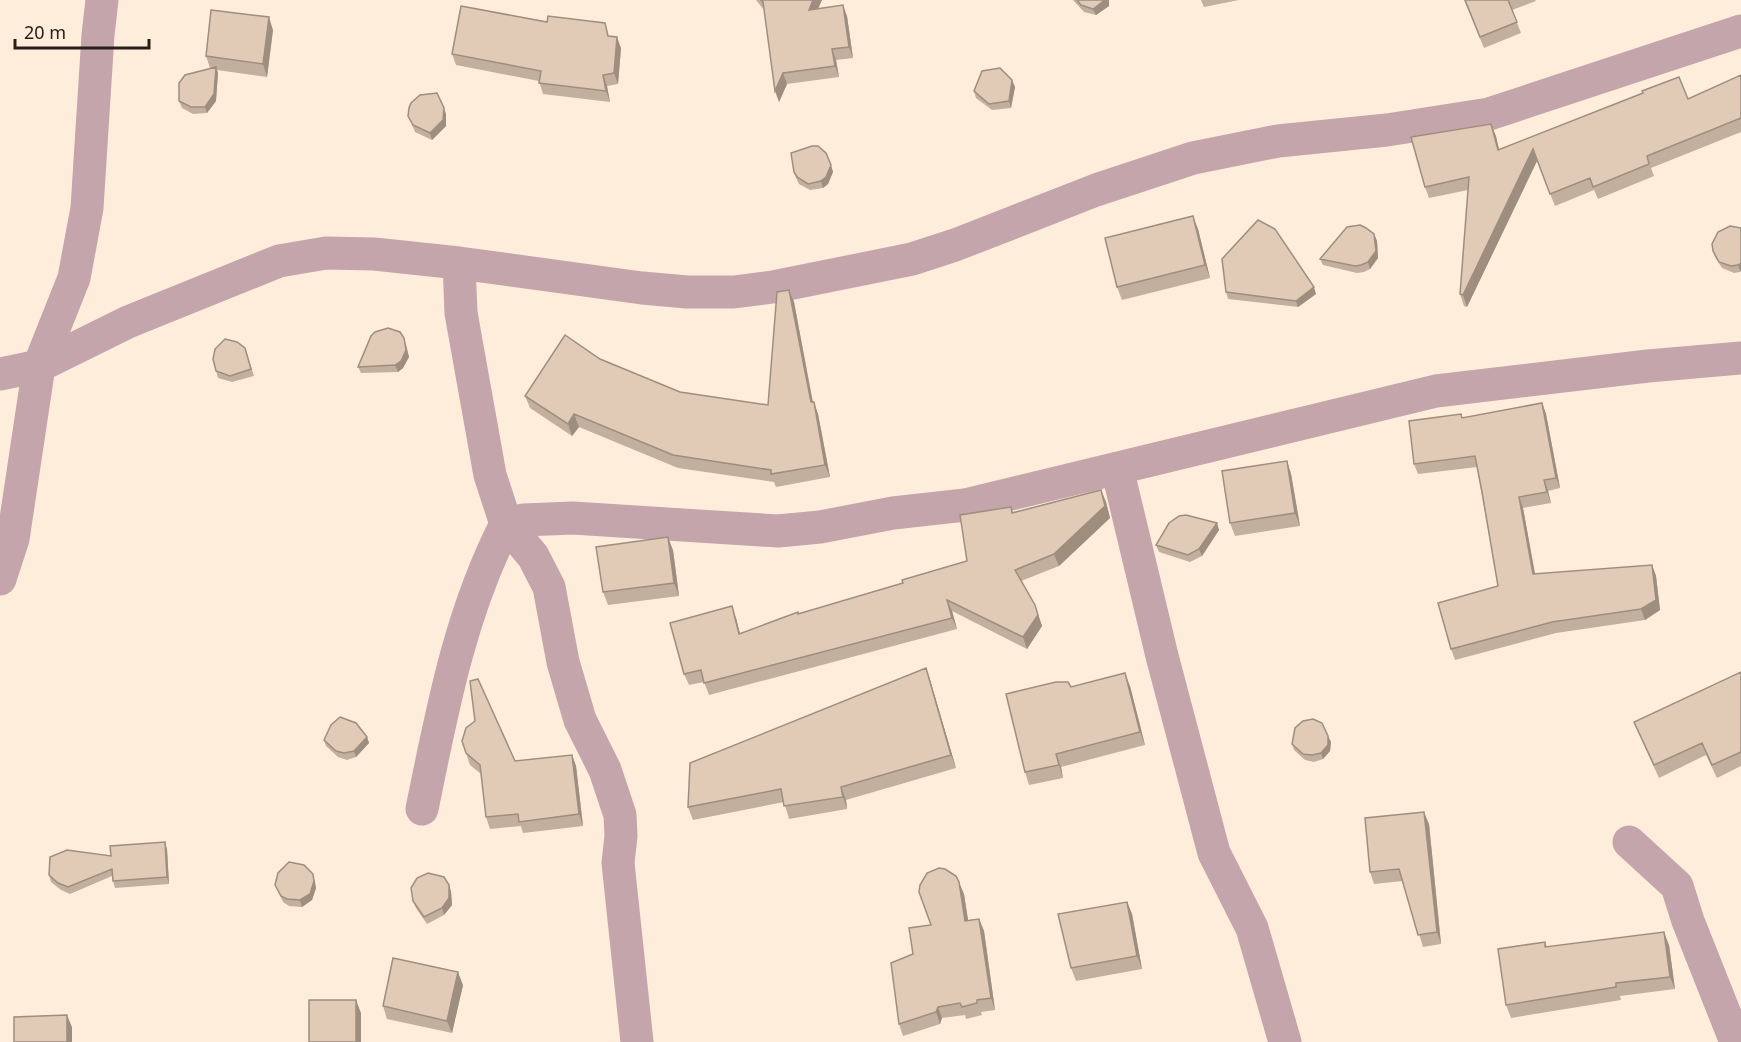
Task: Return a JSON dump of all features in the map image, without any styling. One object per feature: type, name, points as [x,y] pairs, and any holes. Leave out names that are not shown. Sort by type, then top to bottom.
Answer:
[{"type":"street","points":[[0,579],[13,539],[39,366],[74,278],[87,208],[102,0]]},
{"type":"street","points":[[0,374],[39,366],[128,322],[279,261],[326,254],[374,254],[687,292],[734,292],[773,287],[912,259],[955,245],[1096,190],[1192,158],[1278,141],[1387,130],[1489,114],[1741,31]]},
{"type":"street","points":[[459,263],[464,335],[490,475],[506,524],[533,556],[549,587],[563,662],[580,720],[605,770],[620,815],[621,836],[618,863],[637,1042]]},
{"type":"street","points":[[422,809],[459,642],[487,561],[506,524],[523,520],[573,518],[778,531],[820,527],[893,513],[965,505],[1436,391],[1648,366],[1741,358]]},
{"type":"street","points":[[1117,468],[1162,656],[1214,853],[1252,928],[1285,1042]]},
{"type":"street","points":[[1629,842],[1677,886],[1688,921],[1736,1042]]},
{"type":"building","points":[[761,0],[813,0],[809,10],[843,5],[849,47],[832,49],[835,66],[783,73],[775,91]]},
{"type":"building","points":[[1077,0],[1105,0],[1093,9],[1081,5]]},
{"type":"building","points":[[1465,0],[1508,0],[1517,22],[1480,37]]},
{"type":"building","points":[[461,6],[547,22],[548,16],[605,23],[608,36],[617,37],[614,73],[603,75],[606,91],[539,83],[541,71],[452,54]]},
{"type":"building","points":[[211,10],[269,17],[263,64],[206,56]]},
{"type":"building","points":[[216,67],[214,94],[205,107],[191,107],[179,101],[179,83],[185,75]]},
{"type":"building","points":[[1000,68],[1012,80],[1009,101],[989,104],[974,91],[982,71]]},
{"type":"building","points":[[1741,75],[1741,118],[1647,156],[1649,164],[1593,187],[1590,178],[1550,194],[1533,149],[1463,295],[1460,294],[1469,177],[1425,187],[1411,137],[1491,124],[1498,150],[1679,77],[1688,99]]},
{"type":"building","points":[[437,93],[444,108],[443,120],[430,133],[413,125],[408,116],[409,108],[420,95]]},
{"type":"building","points":[[818,146],[826,153],[831,165],[826,177],[821,181],[808,184],[797,177],[794,172],[791,153]]},
{"type":"building","points":[[1193,216],[1205,265],[1117,287],[1105,238]]},
{"type":"building","points":[[1258,220],[1275,229],[1314,287],[1296,301],[1226,292],[1222,259]]},
{"type":"building","points":[[1360,225],[1374,234],[1376,251],[1368,262],[1355,266],[1320,259],[1347,227]]},
{"type":"building","points":[[1730,226],[1741,228],[1741,263],[1731,266],[1719,262],[1712,244],[1718,232]]},
{"type":"building","points":[[789,290],[811,402],[814,402],[825,465],[771,474],[771,470],[673,455],[574,414],[568,424],[525,396],[565,335],[600,359],[680,392],[768,405],[777,292]]},
{"type":"building","points":[[388,328],[400,332],[404,338],[406,350],[401,361],[395,365],[358,367],[371,336],[375,332]]},
{"type":"building","points":[[225,339],[237,342],[245,348],[251,369],[230,376],[216,371],[213,359],[215,349]]},
{"type":"building","points":[[1542,403],[1556,478],[1544,480],[1547,492],[1519,497],[1533,574],[1652,565],[1656,600],[1641,609],[1552,622],[1451,649],[1438,603],[1498,586],[1482,492],[1475,456],[1414,464],[1409,421],[1461,414],[1462,418]]},
{"type":"building","points":[[1287,461],[1295,513],[1230,523],[1222,471]]},
{"type":"building","points":[[1101,490],[1105,506],[1054,554],[1015,570],[1035,605],[1038,615],[1023,637],[947,600],[952,618],[704,683],[701,670],[684,674],[670,623],[732,606],[739,634],[798,612],[798,614],[903,583],[902,580],[967,561],[960,515],[1011,507],[1012,513]]},
{"type":"building","points":[[1186,515],[1217,523],[1199,549],[1188,555],[1156,545],[1169,523],[1179,516]]},
{"type":"building","points":[[668,537],[674,583],[603,592],[596,547]]},
{"type":"building","points":[[926,668],[951,755],[841,787],[843,797],[784,806],[781,789],[688,807],[690,763]]},
{"type":"building","points":[[1741,672],[1741,752],[1712,765],[1702,743],[1654,765],[1634,722]]},
{"type":"building","points":[[1125,673],[1140,732],[1056,754],[1059,765],[1025,772],[1006,694],[1056,682],[1068,682],[1071,687]]},
{"type":"building","points":[[478,679],[515,761],[572,755],[579,814],[519,822],[518,814],[486,817],[480,765],[466,753],[462,741],[466,728],[475,721],[470,681]]},
{"type":"building","points":[[340,717],[356,723],[367,737],[354,751],[344,753],[336,751],[324,740],[331,725]]},
{"type":"building","points":[[1313,719],[1322,723],[1328,736],[1328,745],[1321,753],[1303,754],[1292,744],[1295,728],[1303,721]]},
{"type":"building","points":[[1424,812],[1437,932],[1418,935],[1399,869],[1370,872],[1365,818]]},
{"type":"building","points":[[165,842],[167,877],[113,881],[112,869],[68,887],[58,883],[49,875],[50,857],[67,850],[111,856],[110,846]]},
{"type":"building","points":[[289,862],[304,865],[313,874],[314,881],[310,894],[300,900],[281,896],[275,885],[278,873]]},
{"type":"building","points":[[939,868],[956,876],[959,882],[965,921],[979,919],[991,998],[977,1000],[977,1003],[962,1007],[960,1003],[938,1007],[936,1012],[899,1024],[891,963],[913,954],[909,928],[931,925],[919,892],[927,873]]},
{"type":"building","points":[[428,873],[444,877],[449,885],[449,898],[442,908],[424,917],[413,901],[411,888],[417,878]]},
{"type":"building","points":[[1127,902],[1137,956],[1071,968],[1058,914]]},
{"type":"building","points":[[1664,932],[1670,977],[1616,983],[1616,987],[1506,1005],[1498,949],[1545,942],[1545,947]]},
{"type":"building","points":[[393,958],[458,972],[447,1021],[383,1006]]},
{"type":"building","points":[[309,1000],[356,1000],[356,1042],[309,1042]]},
{"type":"building","points":[[67,1015],[67,1042],[14,1042],[14,1017]]}]
